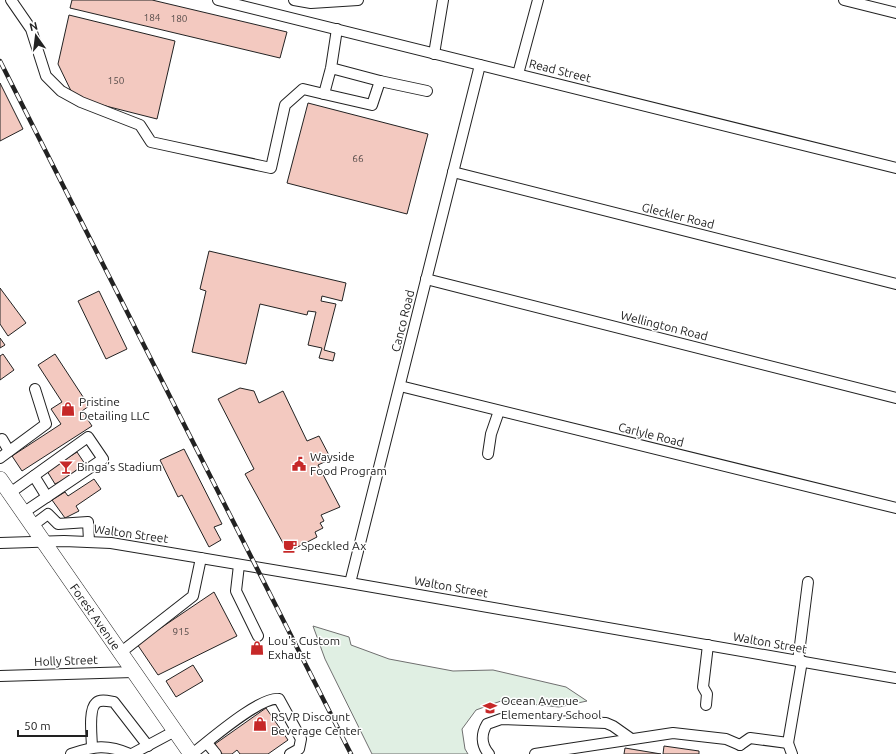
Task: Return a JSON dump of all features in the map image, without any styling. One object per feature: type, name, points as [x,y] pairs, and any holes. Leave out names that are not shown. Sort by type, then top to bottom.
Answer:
[{"type":"highway","name":"Forest Avenue","points":[[0,479],[133,672],[192,754]]},
{"type":"street","points":[[12,0],[31,29],[46,76],[61,91],[81,102],[140,125],[151,142],[271,168],[285,105],[303,88],[372,105],[380,81]]},
{"type":"street","name":"Read Street","points":[[218,0],[896,168]]},
{"type":"street","points":[[290,18],[294,0],[311,3],[358,0]]},
{"type":"street","points":[[434,54],[443,0]]},
{"type":"street","points":[[518,74],[538,0]]},
{"type":"street","points":[[844,0],[896,13]]},
{"type":"street","points":[[324,94],[331,68],[338,29]]},
{"type":"street","name":"Canco Road","points":[[350,583],[480,65]]},
{"type":"street","points":[[331,68],[380,81],[427,91]]},
{"type":"street","name":"Gleckler Road","points":[[453,172],[896,284]]},
{"type":"street","name":"Wellington Road","points":[[426,279],[896,398]]},
{"type":"street","name":"Carlyle Road","points":[[400,386],[896,508]]},
{"type":"street","points":[[0,458],[46,424],[35,389]]},
{"type":"street","points":[[488,454],[491,434],[499,411]]},
{"type":"street","points":[[10,493],[88,437],[103,459],[23,513]]},
{"type":"street","points":[[1,438],[9,451]]},
{"type":"street","points":[[34,476],[47,497]]},
{"type":"street","points":[[32,526],[48,514],[58,524],[88,522],[89,541]]},
{"type":"street","name":"Walton Street","points":[[0,544],[42,541],[89,541],[111,543],[896,678]]},
{"type":"street","points":[[120,653],[193,596],[201,558]]},
{"type":"street","points":[[239,565],[236,591],[258,636]]},
{"type":"street","points":[[792,754],[788,743],[800,661],[808,582]]},
{"type":"street","points":[[706,705],[707,694],[703,688],[708,645]]},
{"type":"street","name":"Holly Street","points":[[0,676],[133,672]]},
{"type":"street","points":[[192,754],[248,711],[266,700],[274,698],[279,699],[301,740],[299,748],[290,754]]},
{"type":"street","points":[[92,748],[92,709],[96,703],[104,700],[114,702],[148,746]]},
{"type":"street","points":[[489,754],[484,748],[483,731],[487,724],[501,718],[606,723],[630,738]]},
{"type":"street","points":[[71,754],[92,748],[108,746],[131,754],[175,731]]},
{"type":"street","points":[[534,754],[597,745],[630,738],[674,733],[726,739],[739,749],[750,738],[788,743]]},
{"type":"street","points":[[207,742],[216,754]]},
{"type":"green space","points":[[313,626],[349,637],[351,645],[389,659],[453,671],[493,670],[566,687],[587,701],[559,707],[501,701],[476,710],[462,729],[465,749],[468,754],[372,754],[325,659]]},
{"type":"building","points":[[72,0],[152,0],[287,32],[280,58],[70,8]]},
{"type":"building","points":[[69,15],[175,41],[157,119],[90,102],[73,95],[58,64]]},
{"type":"building","points":[[0,83],[23,129],[0,141]]},
{"type":"building","points":[[308,103],[428,134],[407,214],[287,183]]},
{"type":"building","points":[[209,251],[346,283],[342,301],[322,296],[321,301],[336,304],[324,350],[335,353],[333,361],[319,358],[322,348],[308,345],[316,312],[308,311],[307,315],[260,304],[246,364],[192,352],[206,291],[200,289]]},
{"type":"building","points":[[0,288],[26,323],[8,336],[0,324]]},
{"type":"building","points":[[99,291],[127,349],[106,359],[78,301]]},
{"type":"building","points":[[0,338],[5,345],[0,348]]},
{"type":"building","points":[[3,354],[14,370],[0,380],[0,356]]},
{"type":"building","points":[[55,354],[89,406],[82,411],[92,426],[22,471],[12,456],[61,424],[51,409],[62,402],[38,365]]},
{"type":"building","points":[[240,388],[254,391],[259,403],[283,391],[307,441],[319,436],[331,459],[318,465],[340,507],[321,515],[324,521],[320,523],[323,528],[315,532],[317,537],[288,552],[245,474],[254,469],[218,399]]},
{"type":"building","points":[[184,449],[222,524],[214,527],[221,540],[209,547],[182,495],[178,497],[160,460]]},
{"type":"building","name":"Binga’s Stadium","points":[[77,452],[85,464],[74,472],[76,474],[55,484],[47,471]]},
{"type":"building","points":[[94,479],[101,489],[76,506],[79,511],[65,518],[52,500],[65,492],[68,496]]},
{"type":"building","points":[[214,592],[237,636],[158,675],[137,644]]},
{"type":"building","points":[[193,665],[203,681],[176,697],[166,681]]},
{"type":"building","name":"RSVP Discount Beverage Center","points":[[266,708],[288,740],[268,754],[240,754],[237,750],[232,754],[222,754],[215,744]]},
{"type":"building","points":[[664,746],[699,751],[699,754],[663,754]]},
{"type":"building","points":[[625,748],[661,754],[624,754]]},
{"type":"railway","points":[[0,61],[351,754]]},
{"type":"place","name":"Pristine Detailing LLC","points":[[68,409]]},
{"type":"place","name":"Wayside Food Program","points":[[299,464]]},
{"type":"place","name":"Binga’s Stadium","points":[[66,467]]},
{"type":"place","name":"Speckled Ax","points":[[290,546]]},
{"type":"place","name":"Lou's Custom Exhaust","points":[[257,648]]},
{"type":"place","name":"Ocean Avenue Elementary School","points":[[490,708]]},
{"type":"place","name":"RSVP Discount Beverage Center","points":[[260,724]]}]
